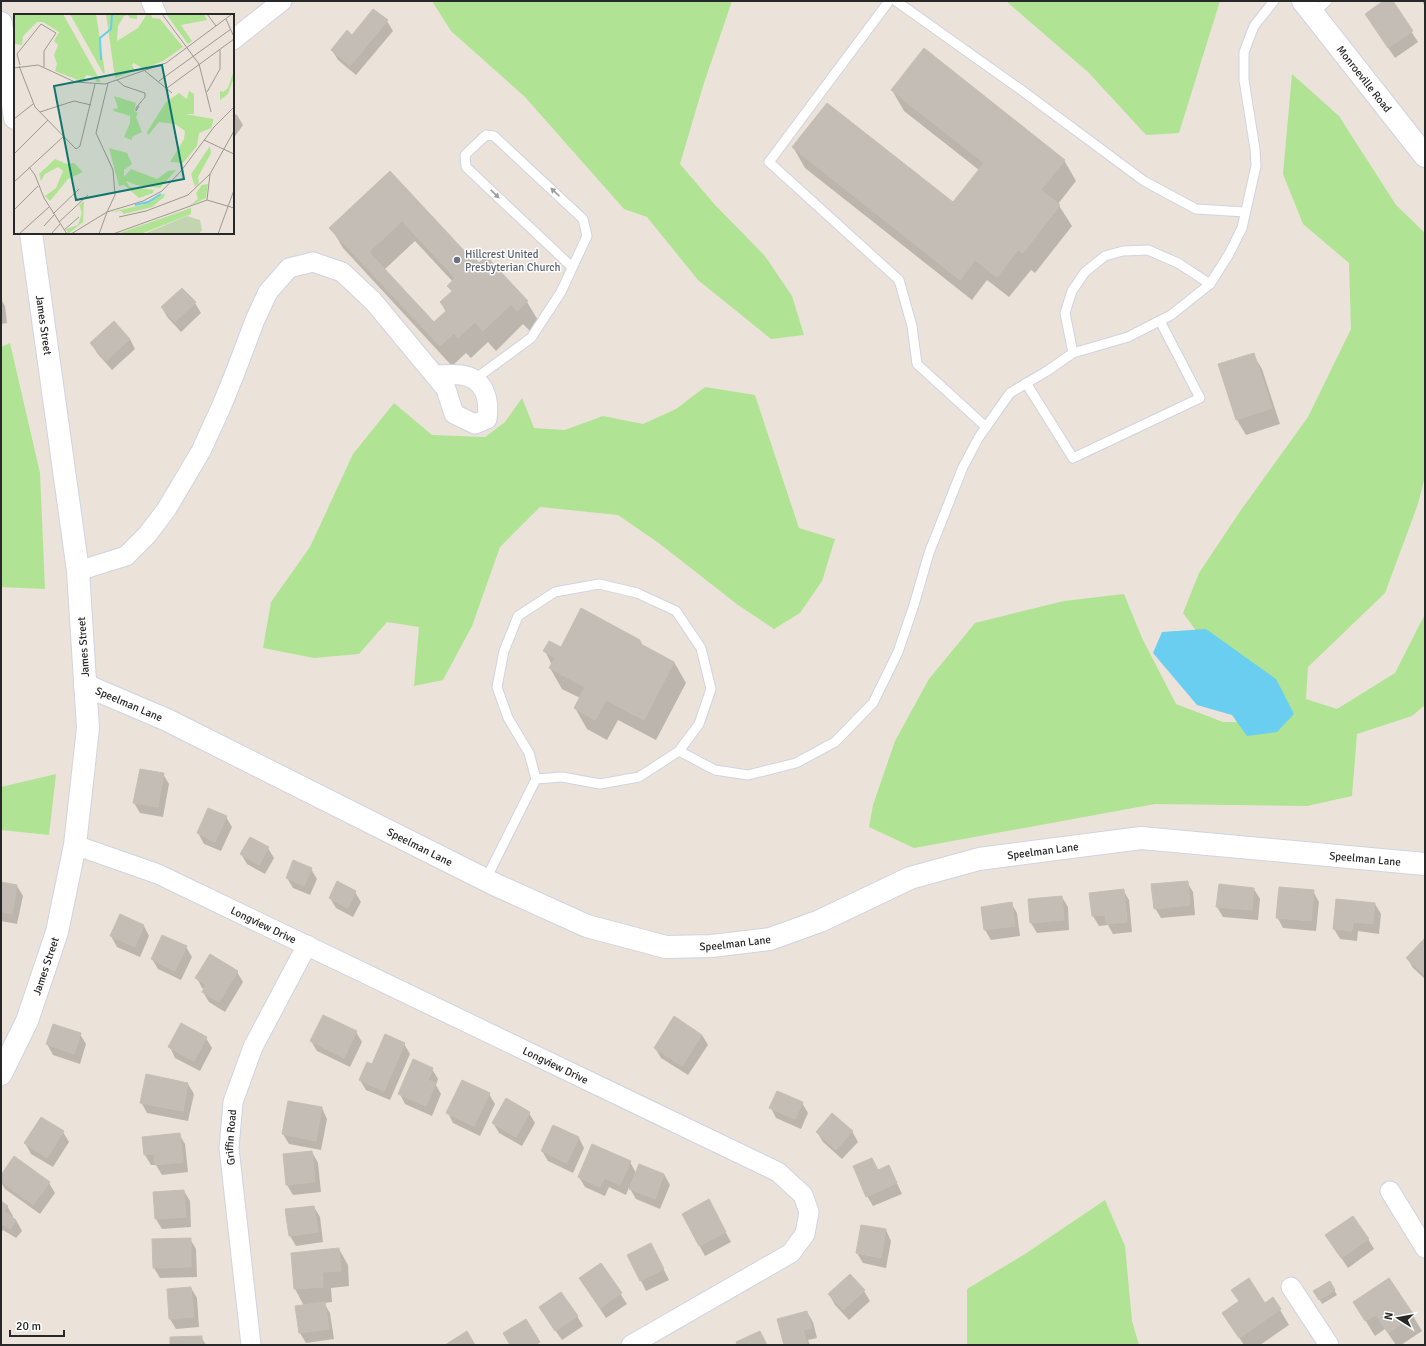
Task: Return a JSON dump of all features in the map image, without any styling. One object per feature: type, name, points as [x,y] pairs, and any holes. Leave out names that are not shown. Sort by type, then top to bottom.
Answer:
[{"type":"street","points":[[151,1],[158,14]]},
{"type":"street","points":[[234,39],[282,1]]},
{"type":"street","name":"Monroeville Road","points":[[1315,5],[1425,156]]},
{"type":"street","points":[[1,23],[14,111]]},
{"type":"street","name":"James Street","points":[[1,1074],[27,1021],[57,932],[75,846],[88,728],[78,571],[31,234]]},
{"type":"street","points":[[78,571],[126,556],[147,535],[166,510],[200,451],[222,405],[255,320],[268,292],[289,268],[313,262],[342,272],[373,301],[435,375],[446,389],[454,414],[475,424],[487,418],[488,409],[483,388],[475,379],[461,376],[435,375]]},
{"type":"street","name":"Speelman Lane","points":[[85,685],[167,720],[496,885],[587,926],[666,947],[712,946],[770,939],[820,921],[910,878],[979,859],[1141,838],[1425,864]]},
{"type":"street","name":"Longview Drive","points":[[75,846],[158,874],[307,945],[778,1172],[803,1195],[809,1212],[805,1234],[791,1254],[632,1345]]},
{"type":"street","name":"Griffin Road","points":[[251,1345],[229,1148],[233,1102],[253,1047],[307,945]]},
{"type":"street","points":[[1390,1191],[1425,1248]]},
{"type":"street","points":[[1292,1287],[1329,1345]]},
{"type":"lane","points":[[889,1],[769,162],[899,280],[912,326],[917,364],[986,427]]},
{"type":"lane","points":[[896,1],[1024,92],[1144,181],[1196,208],[1246,212]]},
{"type":"lane","points":[[679,751],[715,770],[748,775],[796,763],[835,742],[873,703],[898,652],[914,605],[929,553],[963,466],[979,437],[1010,393],[1047,371],[1073,353],[1128,337],[1160,321],[1171,315],[1210,284],[1229,254],[1242,228],[1246,212],[1256,166],[1255,149],[1244,80],[1244,52],[1254,26],[1274,1]]},
{"type":"lane","points":[[475,379],[531,338],[561,292],[587,236],[584,219],[494,136],[486,135],[465,155],[466,167],[572,268]]},
{"type":"lane","points":[[1073,353],[1065,313],[1072,291],[1085,272],[1105,256],[1123,251],[1148,250],[1178,263],[1210,284]]},
{"type":"lane","points":[[1026,384],[1073,458],[1200,398],[1160,321]]},
{"type":"lane","points":[[486,879],[536,779],[529,753],[508,718],[497,687],[504,651],[518,616],[555,592],[599,584],[637,593],[676,611],[701,648],[711,689],[699,724],[679,751],[639,777],[600,784],[562,777],[536,779]]},
{"type":"green space","points":[[432,1],[732,1],[703,86],[680,164],[716,206],[765,256],[792,296],[804,335],[771,339],[698,280],[647,217],[624,209],[525,97],[451,31]]},
{"type":"green space","points":[[1006,1],[1220,1],[1179,133],[1146,135],[1088,72]]},
{"type":"green space","points":[[1292,74],[1339,116],[1396,205],[1425,233],[1425,476],[1418,504],[1385,593],[1308,667],[1306,699],[1337,709],[1395,673],[1425,614],[1425,705],[1412,716],[1357,734],[1352,796],[1307,806],[1155,804],[914,848],[869,827],[873,805],[895,741],[929,679],[975,623],[1064,601],[1124,594],[1142,638],[1176,704],[1223,722],[1259,722],[1228,674],[1183,613],[1199,573],[1241,510],[1308,417],[1351,329],[1349,263],[1303,224],[1283,174]]},
{"type":"green space","points":[[10,343],[40,473],[45,589],[1,587],[1,347]]},
{"type":"green space","points":[[705,387],[755,395],[799,528],[835,539],[822,581],[800,613],[774,629],[738,605],[660,544],[618,515],[540,507],[500,547],[472,626],[443,680],[414,686],[419,627],[387,622],[359,654],[314,658],[263,648],[271,602],[310,547],[353,454],[394,403],[432,435],[485,437],[505,422],[522,398],[534,428],[565,430],[603,416],[643,424],[676,409]]},
{"type":"green space","points":[[56,774],[49,835],[1,830],[1,787]]},
{"type":"green space","points":[[1105,1200],[1125,1246],[1132,1321],[1139,1345],[967,1345],[967,1289],[1025,1254]]},
{"type":"water","points":[[1206,629],[1276,679],[1294,714],[1277,732],[1247,736],[1232,715],[1197,705],[1153,653],[1162,632]]},
{"type":"building","points":[[1383,1],[1393,1],[1413,31],[1388,48],[1365,14]]},
{"type":"building","points":[[373,9],[388,20],[350,66],[331,50],[347,30],[352,35]]},
{"type":"building","points":[[924,48],[1065,160],[1041,190],[1060,205],[1023,253],[1018,250],[997,277],[975,260],[960,280],[792,147],[827,103],[953,202],[984,163],[891,90]]},
{"type":"building","name":"Hillcrest United Presbyterian Church","points":[[390,171],[470,257],[472,255],[479,263],[486,256],[528,301],[517,311],[511,304],[483,331],[475,322],[458,338],[454,333],[440,346],[329,228]],"holes":[[[402,221],[455,278],[447,286],[452,291],[440,302],[447,310],[434,322],[369,252]]]},
{"type":"building","points":[[182,288],[196,302],[175,322],[161,307]]},
{"type":"building","points":[[114,321],[130,339],[106,361],[90,343]]},
{"type":"building","points":[[1254,353],[1272,408],[1236,420],[1218,364]]},
{"type":"building","points":[[581,608],[640,640],[639,643],[674,662],[644,720],[606,700],[595,720],[574,708],[585,687],[549,668],[555,658],[543,651],[549,641],[561,647]]},
{"type":"building","points":[[140,769],[164,773],[158,807],[133,803]]},
{"type":"building","points":[[208,808],[227,816],[215,842],[197,833]]},
{"type":"building","points":[[250,837],[269,847],[259,865],[240,854]]},
{"type":"building","points":[[293,860],[312,868],[304,886],[286,878]]},
{"type":"building","points":[[337,881],[356,891],[348,908],[329,898]]},
{"type":"building","points":[[1188,881],[1190,905],[1154,909],[1151,884]]},
{"type":"building","points":[[1,882],[17,885],[12,914],[1,912]]},
{"type":"building","points":[[1219,884],[1254,888],[1252,910],[1216,907]]},
{"type":"building","points":[[1279,887],[1314,890],[1311,921],[1276,918]]},
{"type":"building","points":[[1124,889],[1127,922],[1106,924],[1105,915],[1092,916],[1089,893]]},
{"type":"building","points":[[1062,896],[1064,920],[1030,923],[1028,899]]},
{"type":"building","points":[[1336,899],[1375,903],[1373,924],[1353,922],[1352,931],[1333,929]]},
{"type":"building","points":[[1012,902],[1015,926],[984,930],[981,907]]},
{"type":"building","points":[[120,914],[144,925],[135,947],[110,936]]},
{"type":"building","points":[[162,935],[187,946],[175,971],[151,959]]},
{"type":"building","points":[[1425,938],[1425,975],[1406,958]]},
{"type":"building","points":[[210,954],[238,971],[219,1002],[202,992],[206,985],[195,978]]},
{"type":"building","points":[[323,1015],[357,1031],[344,1058],[310,1041]]},
{"type":"building","points":[[674,1016],[702,1035],[682,1066],[654,1048]]},
{"type":"building","points":[[181,1023],[207,1037],[194,1061],[168,1047]]},
{"type":"building","points":[[53,1024],[81,1033],[74,1054],[46,1044]]},
{"type":"building","points":[[385,1034],[405,1043],[384,1091],[359,1080],[367,1062],[372,1064]]},
{"type":"building","points":[[413,1059],[433,1068],[428,1080],[436,1083],[426,1106],[398,1094]]},
{"type":"building","points":[[146,1074],[188,1083],[183,1111],[140,1103]]},
{"type":"building","points":[[462,1080],[490,1093],[474,1126],[446,1113]]},
{"type":"building","points":[[777,1091],[803,1102],[795,1119],[769,1108]]},
{"type":"building","points":[[506,1098],[530,1112],[516,1137],[492,1123]]},
{"type":"building","points":[[288,1101],[322,1107],[316,1141],[282,1134]]},
{"type":"building","points":[[832,1113],[853,1131],[836,1150],[816,1132]]},
{"type":"building","points":[[41,1117],[64,1131],[47,1158],[24,1143]]},
{"type":"building","points":[[553,1125],[579,1137],[567,1163],[541,1151]]},
{"type":"building","points":[[180,1133],[183,1162],[155,1165],[154,1154],[144,1155],[142,1137]]},
{"type":"building","points":[[592,1144],[631,1161],[620,1185],[604,1178],[600,1187],[578,1177]]},
{"type":"building","points":[[312,1151],[315,1182],[286,1185],[283,1154]]},
{"type":"building","points":[[14,1156],[50,1182],[33,1205],[1,1181],[1,1175]]},
{"type":"building","points":[[872,1158],[878,1170],[889,1165],[897,1183],[866,1197],[853,1166]]},
{"type":"building","points":[[639,1164],[664,1174],[655,1199],[629,1189]]},
{"type":"building","points":[[184,1190],[186,1217],[155,1219],[153,1192]]},
{"type":"building","points":[[709,1199],[726,1232],[699,1246],[682,1214]]},
{"type":"building","points":[[1,1201],[8,1206],[4,1211],[16,1220],[10,1229],[1,1223]]},
{"type":"building","points":[[314,1206],[318,1232],[289,1236],[285,1209]]},
{"type":"building","points":[[1353,1216],[1369,1239],[1341,1258],[1325,1235]]},
{"type":"building","points":[[861,1225],[886,1229],[881,1258],[856,1253]]},
{"type":"building","points":[[191,1238],[191,1267],[153,1268],[152,1239]]},
{"type":"building","points":[[651,1243],[664,1269],[640,1281],[627,1255]]},
{"type":"building","points":[[339,1248],[341,1271],[322,1272],[323,1287],[294,1289],[291,1253]]},
{"type":"building","points":[[601,1263],[622,1293],[600,1308],[579,1278]]},
{"type":"building","points":[[850,1274],[865,1290],[843,1310],[828,1294]]},
{"type":"building","points":[[1249,1278],[1265,1303],[1273,1297],[1281,1309],[1239,1338],[1222,1313],[1239,1301],[1231,1290]]},
{"type":"building","points":[[1389,1278],[1414,1315],[1388,1333],[1376,1315],[1365,1321],[1353,1302]]},
{"type":"building","points":[[1330,1281],[1335,1290],[1319,1300],[1313,1291]]},
{"type":"building","points":[[191,1287],[194,1317],[169,1319],[167,1289]]},
{"type":"building","points":[[561,1292],[578,1316],[555,1331],[539,1307]]},
{"type":"building","points":[[325,1302],[329,1329],[299,1333],[295,1306]]},
{"type":"building","points":[[807,1311],[812,1328],[803,1330],[807,1344],[784,1345],[777,1319]]},
{"type":"building","points":[[526,1319],[540,1342],[535,1345],[510,1345],[503,1333]]},
{"type":"building","points":[[467,1331],[475,1345],[445,1345]]},
{"type":"building","points":[[760,1331],[767,1345],[737,1345],[736,1342]]},
{"type":"building","points":[[202,1336],[202,1345],[170,1345],[170,1337]]},
{"type":"place","name":"Hillcrest United Presbyterian Church","points":[[457,260]]}]
